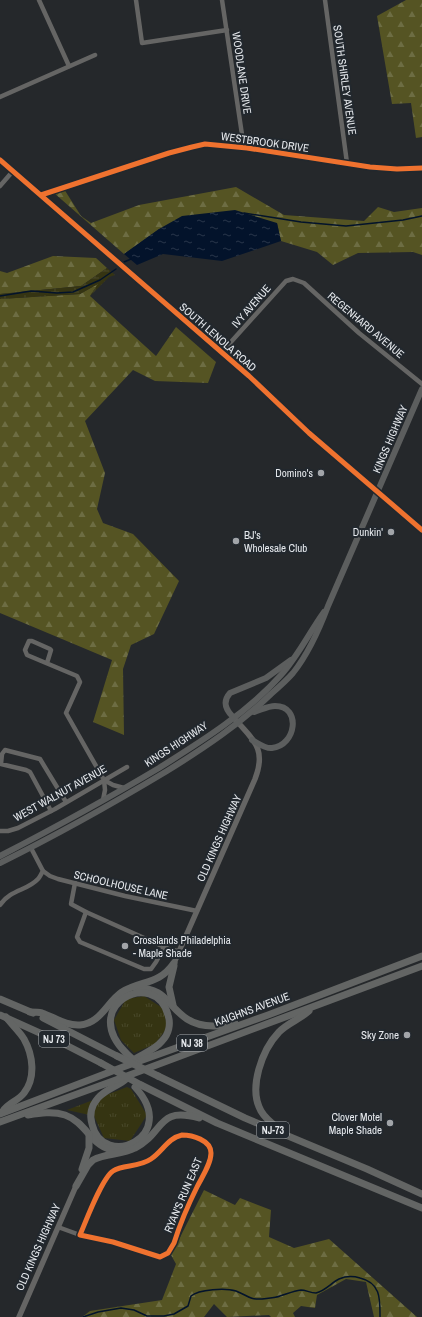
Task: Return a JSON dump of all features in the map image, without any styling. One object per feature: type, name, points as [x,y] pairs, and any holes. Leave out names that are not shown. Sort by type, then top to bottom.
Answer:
[{"type":"highway","name":"KAIGHNS AVENUE","points":[[1,1114],[123,1071],[422,956]]},
{"type":"highway","points":[[30,1012],[42,1013],[72,1025],[83,1025],[97,1018],[119,995],[161,978],[174,963]]},
{"type":"highway","points":[[173,1005],[169,987],[174,963]]},
{"type":"highway","name":"KAIGHNS AVENUE","points":[[0,1122],[422,966]]},
{"type":"highway","points":[[134,988],[154,990],[162,995],[187,1019],[203,1025],[223,1026],[260,1018]]},
{"type":"highway","points":[[135,1073],[100,1095],[93,1106],[91,1118],[92,1125],[98,1136],[107,1143],[119,1146],[131,1144],[142,1137],[148,1127],[150,1119],[148,1107],[138,1086],[123,1071],[137,1057],[160,1043],[168,1031],[169,1021],[166,1010],[160,1000],[150,994],[137,993],[126,996],[116,1005],[112,1012],[111,1020],[112,1032],[117,1043],[126,1053],[140,1066]]},
{"type":"highway","name":"NJ 73","points":[[0,999],[30,1012],[140,1066]]},
{"type":"highway","points":[[291,1138],[262,1114],[256,1099],[256,1082],[266,1053],[276,1036],[286,1026],[303,1016],[313,1007]]},
{"type":"highway","points":[[1,1114],[5,1107],[25,1092],[32,1072],[31,1059],[26,1042],[3,1016]]},
{"type":"highway","name":"NJ 73","points":[[3,1016],[101,1063],[123,1071]]},
{"type":"highway","name":"NJ-73","points":[[140,1066],[214,1104],[422,1194]]},
{"type":"highway","name":"NJ-73","points":[[138,1086],[217,1123],[422,1208]]},
{"type":"highway","points":[[11,1118],[44,1113],[60,1114],[73,1119],[97,1143],[106,1148],[124,1152]]},
{"type":"highway","points":[[76,1186],[88,1165],[93,1160],[132,1150],[143,1143],[164,1120],[174,1115],[186,1114],[217,1123]]},
{"type":"highway","points":[[76,1186],[88,1152],[89,1134]]},
{"type":"main road","name":"KINGS HIGHWAY","points":[[247,715],[293,673],[321,627],[328,606],[422,389]]},
{"type":"main road","name":"KINGS HIGHWAY","points":[[0,856],[124,788],[186,750],[233,717],[266,690],[282,674],[297,655],[328,606]]},
{"type":"main road","points":[[233,717],[225,705],[226,699],[230,693],[266,678],[297,655]]},
{"type":"main road","points":[[238,723],[247,715],[266,708],[277,706],[286,710],[292,720],[293,727],[291,734],[286,740],[279,746],[272,748],[268,748],[252,740]]},
{"type":"main road","name":"KINGS HIGHWAY","points":[[0,863],[31,848],[143,785],[201,749],[238,723]]},
{"type":"street","points":[[39,0],[69,66]]},
{"type":"street","points":[[136,0],[142,44],[227,30]]},
{"type":"street","name":"WOODLANE DRIVE","points":[[222,0],[244,148]]},
{"type":"street","name":"SOUTH SHIRLEY AVENUE","points":[[324,0],[347,164]]},
{"type":"street","points":[[0,97],[95,55]]},
{"type":"street","name":"WESTBROOK DRIVE","points":[[41,195],[192,146],[212,144],[370,167],[397,169],[422,168]]},
{"type":"street","name":"SOUTH LENOLA ROAD","points":[[0,160],[249,376],[309,433],[422,530]]},
{"type":"street","points":[[0,186],[13,171]]},
{"type":"street","name":"IVY AVENUE","points":[[221,353],[286,281],[293,279],[298,281]]},
{"type":"street","name":"REGENHARD AVENUE","points":[[298,281],[304,283],[359,333],[422,384]]},
{"type":"street","points":[[47,663],[51,650],[29,641],[25,650],[27,655],[77,676],[79,679],[80,682],[66,713],[104,780],[105,790],[103,800]]},
{"type":"street","name":"OLD KINGS HIGHWAY","points":[[174,963],[259,770],[259,754],[252,740],[233,717]]},
{"type":"street","points":[[51,810],[30,772],[1,764],[2,754],[5,750],[40,759],[66,802]]},
{"type":"street","name":"WEST WALNUT AVENUE","points":[[0,831],[8,831],[18,828],[127,766]]},
{"type":"street","points":[[104,780],[113,785],[124,788]]},
{"type":"street","points":[[0,905],[7,896],[40,878],[43,871],[31,848]]},
{"type":"street","name":"SCHOOLHOUSE LANE","points":[[43,871],[50,876],[125,896],[197,911]]},
{"type":"street","points":[[75,883],[71,904],[164,947],[179,951]]},
{"type":"street","points":[[86,912],[78,932],[80,942],[144,969],[150,969],[156,962],[164,947]]},
{"type":"street","name":"RYAN'S RUN EAST","points":[[58,1227],[80,1234],[122,1244],[155,1257],[164,1256],[168,1253],[174,1243],[209,1162],[211,1153],[208,1146],[197,1138],[187,1135],[177,1136],[144,1164],[113,1171],[105,1180],[80,1234]]},
{"type":"street","name":"OLD KINGS HIGHWAY","points":[[18,1317],[76,1186]]},
{"type":"green space","points":[[406,0],[422,0],[422,137],[416,138],[411,103],[392,104],[377,16]]},
{"type":"green space","points":[[236,187],[284,215],[364,221],[378,207],[394,212],[422,208],[422,255],[413,252],[358,253],[333,265],[317,252],[281,241],[277,223],[159,229],[124,254],[54,193],[64,189],[81,216],[91,223],[139,205]]},
{"type":"green space","points":[[53,256],[96,258],[107,268],[81,286],[0,294],[0,271],[7,273]]},
{"type":"green space","points":[[107,268],[115,275],[109,277],[90,296],[98,284],[80,294],[0,299],[0,294],[81,286]]},
{"type":"green space","points":[[99,283],[90,296],[156,356],[176,327],[216,362],[208,383],[155,381],[133,370],[85,421],[105,473],[97,509],[103,523],[133,534],[179,581],[154,634],[131,645],[123,669],[124,735],[93,722],[112,660],[0,613],[0,299],[80,294]]},
{"type":"green space","points":[[144,996],[164,1009],[167,1028],[155,1044],[134,1053],[121,1040],[114,1020],[126,999]]},
{"type":"green space","points":[[127,1087],[131,1089],[147,1115],[130,1141],[104,1138],[94,1116],[67,1110]]},
{"type":"green space","points":[[204,1190],[235,1205],[240,1198],[271,1210],[269,1237],[294,1248],[329,1239],[417,1317],[374,1317],[366,1282],[346,1279],[317,1295],[315,1308],[301,1306],[293,1313],[295,1317],[271,1317],[269,1315],[227,1317],[214,1304],[204,1317],[82,1317],[90,1311],[162,1300],[176,1264],[171,1255]]},
{"type":"water","points":[[235,210],[277,223],[281,241],[222,261],[163,254],[137,265],[124,254],[159,229],[182,216]]},
{"type":"waterway","points":[[244,213],[301,222],[346,226],[403,220],[422,216]]},
{"type":"waterway","points":[[124,262],[131,259]]},
{"type":"waterway","points":[[0,296],[31,291],[57,293],[73,292],[100,280],[116,269]]},
{"type":"waterway","points":[[83,1317],[98,1312],[121,1308],[134,1310],[147,1316],[164,1316],[174,1314],[188,1306],[191,1296],[200,1292],[213,1290],[236,1291],[251,1298],[258,1299],[276,1297],[301,1290],[316,1293],[322,1291],[344,1277],[357,1277],[367,1280],[376,1288],[380,1304],[380,1317]]},
{"type":"cycle path","points":[[41,195],[169,153],[205,144],[247,148],[370,167],[397,169],[422,168]]},
{"type":"cycle path","points":[[0,160],[249,376],[309,433],[422,530]]},
{"type":"cycle path","points":[[182,1135],[196,1137],[208,1145],[210,1148],[211,1157],[210,1162],[187,1208],[174,1243],[168,1253],[160,1257],[113,1242],[80,1235],[104,1182],[113,1171],[121,1167],[146,1162],[155,1156],[169,1142],[182,1135]]},
{"type":"place","name":"Domino's","points":[[321,473]]},
{"type":"place","name":"Dunkin'","points":[[391,532]]},
{"type":"place","name":"BJ's Wholesale Club","points":[[236,541]]},
{"type":"place","name":"Crosslands Philadelphia - Maple Shade","points":[[125,946]]},
{"type":"place","name":"Sky Zone","points":[[407,1035]]},
{"type":"place","name":"Clover Motel Maple Shade","points":[[390,1123]]}]
